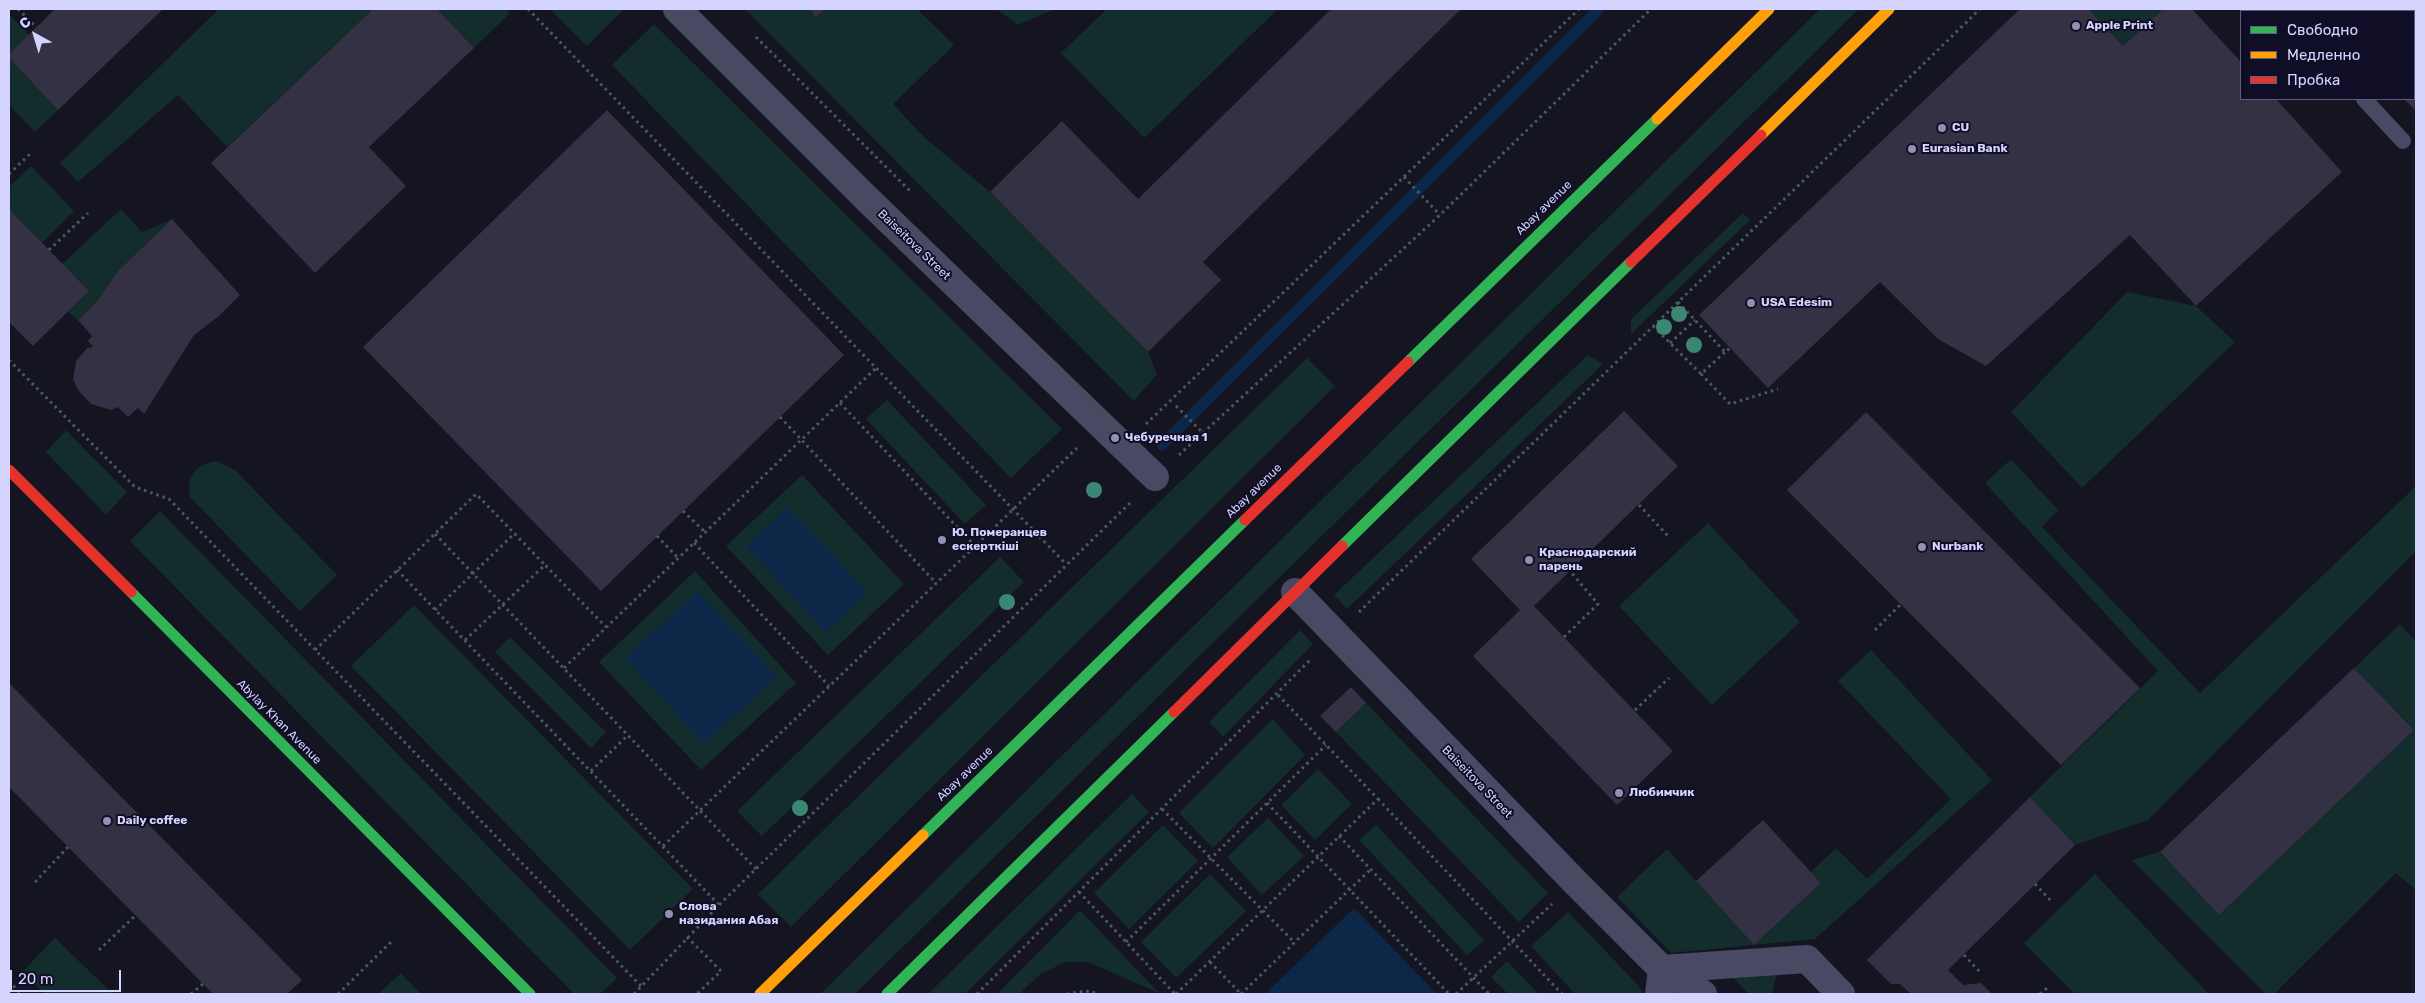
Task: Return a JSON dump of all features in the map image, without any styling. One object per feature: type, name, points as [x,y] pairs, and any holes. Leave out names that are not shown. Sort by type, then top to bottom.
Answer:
[{"type":"main road","name":"Abay avenue","points":[[760,994],[1769,9]]},
{"type":"main road","points":[[886,994],[1889,9]]},
{"type":"main road","name":"Abylay Khan Avenue","points":[[9,470],[530,994]]},
{"type":"street","name":"Baiseitova Street","points":[[677,9],[866,198],[1155,477]]},
{"type":"street","name":"Baiseitova Street","points":[[1296,592],[1335,635],[1575,882],[1660,982],[1703,994]]},
{"type":"street","points":[[1660,982],[1806,959],[1841,994]]},
{"type":"lane","points":[[2365,100],[2403,141]]},
{"type":"path","points":[[18,9],[36,27]]},
{"type":"path","points":[[528,9],[1066,564]]},
{"type":"path","points":[[1138,418],[1145,424],[1579,9]]},
{"type":"path","points":[[978,994],[1335,635],[1980,9]]},
{"type":"path","points":[[755,36],[912,193]]},
{"type":"path","points":[[9,174],[32,152]]},
{"type":"path","points":[[1404,176],[1440,214]]},
{"type":"path","points":[[49,250],[88,213]]},
{"type":"path","points":[[1678,302],[1725,352]]},
{"type":"path","points":[[1670,343],[1694,320]]},
{"type":"path","points":[[1653,326],[1730,404],[1778,389]]},
{"type":"path","points":[[1701,374],[1730,348]]},
{"type":"path","points":[[9,360],[135,487],[169,499],[641,986]]},
{"type":"path","points":[[564,668],[876,368]]},
{"type":"path","points":[[840,403],[975,546]]},
{"type":"path","points":[[1176,406],[1203,433]]},
{"type":"path","points":[[780,417],[936,583]]},
{"type":"path","points":[[663,846],[1079,445]]},
{"type":"path","points":[[315,650],[476,494],[606,627]]},
{"type":"path","points":[[1639,505],[1669,537]]},
{"type":"path","points":[[683,511],[705,532]]},
{"type":"path","points":[[435,610],[515,533]]},
{"type":"path","points":[[435,534],[756,869]]},
{"type":"path","points":[[657,536],[678,558]]},
{"type":"path","points":[[694,542],[829,686]]},
{"type":"path","points":[[466,640],[545,565]]},
{"type":"path","points":[[397,570],[719,905]]},
{"type":"path","points":[[1564,637],[1598,604],[1570,571]]},
{"type":"path","points":[[1875,630],[1901,604]]},
{"type":"path","points":[[1634,710],[1669,678]]},
{"type":"path","points":[[1276,693],[1562,994]]},
{"type":"path","points":[[591,771],[628,734]]},
{"type":"path","points":[[1126,942],[1326,745]]},
{"type":"path","points":[[1079,892],[1175,994],[1378,799]]},
{"type":"path","points":[[1267,803],[1449,994]]},
{"type":"path","points":[[1162,809],[1294,943]]},
{"type":"path","points":[[1339,836],[1489,994]]},
{"type":"path","points":[[35,882],[68,847]]},
{"type":"path","points":[[1210,962],[1241,994],[1370,869]]},
{"type":"path","points":[[1456,994],[1575,882]]},
{"type":"path","points":[[2035,884],[2051,902]]},
{"type":"path","points":[[99,950],[136,915]]},
{"type":"path","points":[[634,994],[687,937],[721,970],[697,994]]},
{"type":"path","points":[[338,994],[391,942]]},
{"type":"path","points":[[1964,955],[1980,972]]},
{"type":"path","points":[[9,981],[21,994]]},
{"type":"path","points":[[191,994],[202,984]]},
{"type":"path","points":[[2040,994],[2047,988]]},
{"type":"path","points":[[1067,994],[1086,991],[1099,994]]},
{"type":"green space","points":[[219,9],[373,9],[227,147],[178,95],[78,182],[60,163]]},
{"type":"green space","points":[[437,9],[506,9],[510,13],[474,48]]},
{"type":"green space","points":[[550,9],[624,9],[587,46]]},
{"type":"green space","points":[[745,9],[809,9],[816,17],[825,9],[917,9],[954,45],[893,104],[925,138],[990,192],[1148,352],[1157,374],[1134,401]]},
{"type":"green space","points":[[996,9],[1055,9],[1018,25]]},
{"type":"green space","points":[[1107,9],[1278,9],[1144,138],[1061,53]]},
{"type":"green space","points":[[1820,9],[1859,9],[855,994],[820,994]]},
{"type":"green space","points":[[2088,9],[2163,9],[2123,46]]},
{"type":"green space","points":[[9,14],[29,35],[9,54]]},
{"type":"green space","points":[[654,24],[1062,429],[1011,478],[612,65]]},
{"type":"green space","points":[[9,58],[58,110],[35,132],[9,105]]},
{"type":"green space","points":[[31,166],[74,211],[42,243],[9,209],[9,187]]},
{"type":"green space","points":[[121,209],[142,232],[172,219],[119,270],[97,301],[78,320],[68,312],[89,291],[62,264]]},
{"type":"green space","points":[[1743,213],[1750,220],[1631,334],[1631,319]]},
{"type":"green space","points":[[2127,292],[2196,306],[2235,342],[2082,488],[2011,412]]},
{"type":"green space","points":[[1588,355],[1603,364],[1347,609],[1334,595]]},
{"type":"green space","points":[[1307,358],[1335,386],[791,927],[758,894]]},
{"type":"green space","points":[[887,400],[986,505],[965,524],[866,419]]},
{"type":"green space","points":[[66,430],[127,492],[106,515],[46,452]]},
{"type":"green space","points":[[2011,459],[2058,510],[2042,527],[2200,693],[2416,486],[2416,551],[2148,820],[2075,845],[2030,797],[2158,671],[1985,483]]},
{"type":"green space","points":[[216,461],[235,470],[337,575],[300,611],[190,497],[190,483],[194,472],[203,465]]},
{"type":"green space","points":[[802,475],[904,584],[828,655],[726,546]]},
{"type":"green space","points":[[160,511],[617,978],[600,994],[574,994],[130,541]]},
{"type":"green space","points":[[1708,523],[1800,622],[1712,705],[1619,606]]},
{"type":"green space","points":[[1000,557],[1024,582],[762,836],[737,811]]},
{"type":"green space","points":[[695,571],[796,683],[701,770],[599,662]]},
{"type":"green space","points":[[414,605],[693,889],[630,950],[351,666]]},
{"type":"green space","points":[[2400,624],[2416,642],[2416,890],[2396,873],[2274,994],[2266,994],[2132,860],[2160,852],[2219,915],[2414,730],[2354,668]]},
{"type":"green space","points":[[1300,630],[1313,644],[1223,737],[1209,722]]},
{"type":"green space","points":[[510,637],[606,732],[591,748],[495,652]]},
{"type":"green space","points":[[1871,650],[1992,780],[1815,939],[1754,945],[1821,883],[1811,872],[1836,848],[1867,879],[1951,799],[1838,681]]},
{"type":"green space","points":[[1366,703],[1548,893],[1519,922],[1336,732]]},
{"type":"green space","points":[[1273,719],[1305,755],[1213,848],[1179,813]]},
{"type":"green space","points":[[1318,769],[1352,804],[1315,840],[1281,805]]},
{"type":"green space","points":[[1132,794],[1149,812],[965,994],[928,994]]},
{"type":"green space","points":[[1268,818],[1304,856],[1262,895],[1227,857]]},
{"type":"green space","points":[[1163,825],[1198,861],[1129,929],[1094,893]]},
{"type":"green space","points":[[1376,825],[1484,940],[1467,955],[1359,840]]},
{"type":"green space","points":[[1667,849],[1754,945],[1671,953],[1617,897]]},
{"type":"green space","points":[[1210,874],[1246,911],[1176,978],[1141,942]]},
{"type":"green space","points":[[2095,874],[2209,994],[2075,994],[2024,943]]},
{"type":"green space","points":[[1080,910],[1159,993],[1088,962],[1065,962],[1041,974],[1021,994],[997,994]]},
{"type":"green space","points":[[1568,912],[1637,984],[1644,994],[1575,994],[1531,946]]},
{"type":"green space","points":[[55,938],[113,994],[45,994],[22,972]]},
{"type":"green space","points":[[1507,961],[1539,994],[1508,994],[1491,977]]},
{"type":"green space","points":[[1726,971],[1777,973],[1772,994],[1749,994]]},
{"type":"green space","points":[[401,973],[421,994],[378,994]]},
{"type":"water","points":[[788,507],[868,593],[825,632],[746,546]]},
{"type":"water","points":[[698,591],[777,677],[704,744],[625,658]]},
{"type":"water","points":[[1354,908],[1437,994],[1265,994]]},
{"type":"building","points":[[55,9],[163,9],[58,110],[9,58],[9,54]]},
{"type":"building","points":[[373,9],[437,9],[474,48],[369,147],[406,186],[315,273],[211,163]]},
{"type":"building","points":[[809,9],[825,9],[816,17]]},
{"type":"building","points":[[1331,9],[1461,9],[1203,262],[1221,280],[1148,352],[990,192],[1062,121],[1138,199]]},
{"type":"building","points":[[2020,9],[2088,9],[2123,46],[2163,9],[2192,9],[2240,61],[2240,100],[2277,100],[2342,172],[2196,306],[2130,235],[1986,366],[1938,339],[1880,282],[1768,388],[1699,315]]},
{"type":"building","points":[[2416,9],[2416,111],[2405,100],[2415,100],[2415,10],[2320,10]]},
{"type":"building","points":[[607,110],[844,355],[601,591],[363,347]]},
{"type":"building","points":[[9,209],[89,291],[33,346],[9,322]]},
{"type":"building","points":[[172,219],[240,295],[219,316],[194,335],[144,414],[138,408],[128,417],[118,407],[111,410],[91,404],[78,390],[73,379],[76,361],[87,348],[93,347],[88,341],[92,336],[78,320],[97,301],[119,270]]},
{"type":"building","points":[[1624,411],[1678,466],[1534,606],[1673,751],[1617,805],[1473,656],[1520,610],[1471,559]]},
{"type":"building","name":"Nurbank","points":[[1866,412],[2140,688],[2061,765],[1787,490]]},
{"type":"building","points":[[2354,668],[2414,730],[2219,915],[2160,852]]},
{"type":"building","points":[[9,683],[302,980],[287,994],[213,994],[9,787]]},
{"type":"building","points":[[1351,687],[1366,703],[1336,732],[1320,716]]},
{"type":"building","points":[[2030,797],[2075,845],[1948,970],[1963,985],[1981,983],[1992,994],[1911,994],[1900,984],[1891,984],[1867,960]]},
{"type":"building","points":[[1763,820],[1821,883],[1754,945],[1696,881]]},
{"type":"waterway","points":[[1162,445],[1599,9]]},
{"type":"traffic: fast","points":[[1408,362],[1657,119]]},
{"type":"traffic: fast","points":[[1342,546],[1631,262]]},
{"type":"traffic: fast","points":[[923,835],[1245,520]]},
{"type":"traffic: fast","points":[[131,592],[530,994]]},
{"type":"traffic: fast","points":[[887,994],[1174,712]]},
{"type":"traffic: slow","points":[[1657,119],[1769,9]]},
{"type":"traffic: slow","points":[[1761,135],[1889,9]]},
{"type":"traffic: slow","points":[[760,994],[923,835]]},
{"type":"traffic: jam","points":[[1631,262],[1761,135]]},
{"type":"traffic: jam","points":[[1245,520],[1408,362]]},
{"type":"traffic: jam","points":[[9,470],[131,592]]},
{"type":"traffic: jam","points":[[1174,712],[1342,546]]},
{"type":"place","name":"Apple Print","points":[[2076,26]]},
{"type":"place","name":"CU","points":[[1942,128]]},
{"type":"place","name":"Eurasian Bank","points":[[1912,149]]},
{"type":"place","name":"USA Edesim","points":[[1751,303]]},
{"type":"place","name":"Чебуречная 1","points":[[1115,438]]},
{"type":"place","name":"Ю. Померанцев ескерткіші","points":[[942,540]]},
{"type":"place","name":"Nurbank","points":[[1922,547]]},
{"type":"place","name":"Краснодарский парень","points":[[1529,560]]},
{"type":"place","name":"Любимчик","points":[[1619,793]]},
{"type":"place","name":"Daily coffee","points":[[107,821]]},
{"type":"place","name":"Слова назидания Абая","points":[[669,914]]}]
